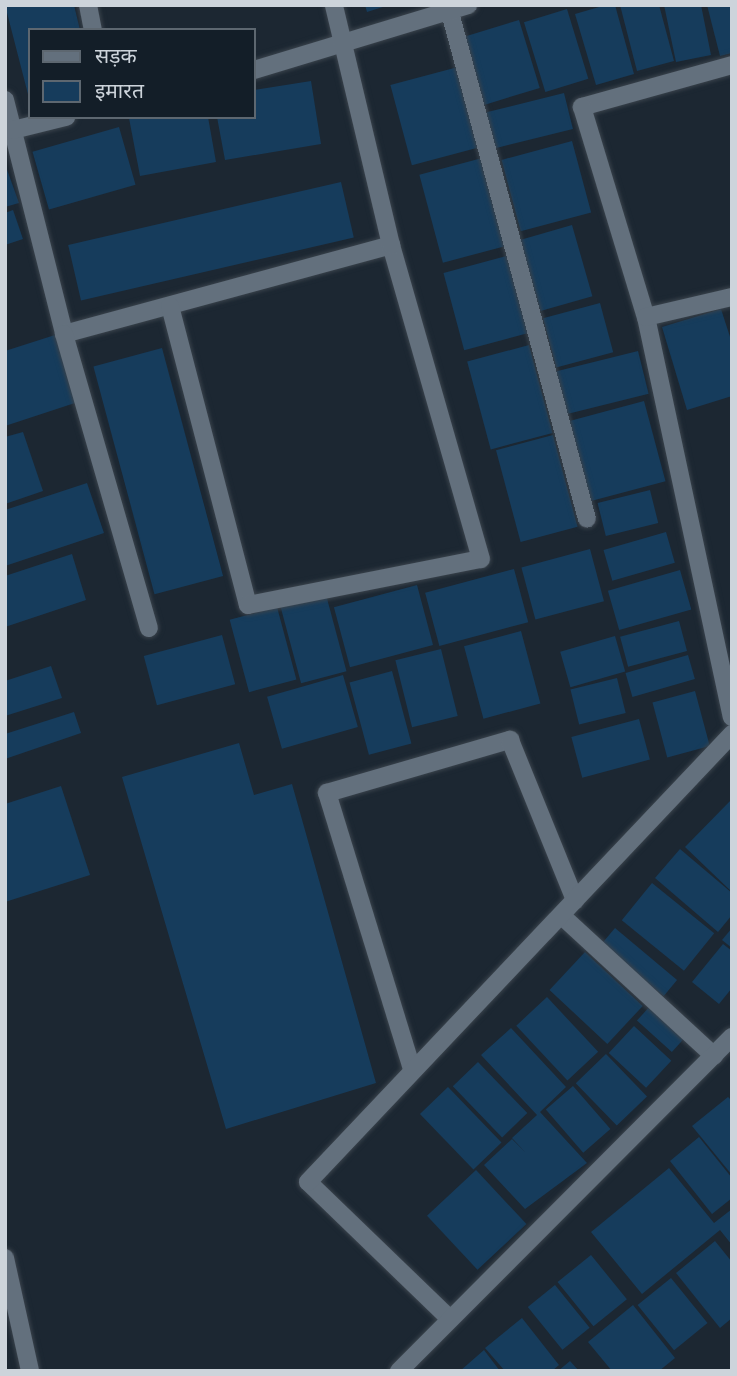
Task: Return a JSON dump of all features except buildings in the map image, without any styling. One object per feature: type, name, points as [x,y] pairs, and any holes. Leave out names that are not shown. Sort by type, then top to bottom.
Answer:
[{"type":"street","points":[[88,5],[93,28]]},
{"type":"street","points":[[170,306],[248,605],[481,559],[391,244],[334,5]]},
{"type":"street","points":[[256,69],[342,47],[448,8],[468,5]]},
{"type":"street","points":[[448,8],[587,519]]},
{"type":"street","points":[[732,65],[582,107],[646,317],[732,717]]},
{"type":"street","points":[[5,100],[64,334],[149,628]]},
{"type":"street","points":[[13,130],[58,119]]},
{"type":"street","points":[[64,334],[391,244]]},
{"type":"street","points":[[646,317],[732,297]]},
{"type":"street","points":[[450,1319],[308,1182],[412,1069],[563,917],[575,900],[732,734]]},
{"type":"street","points":[[412,1069],[327,793],[510,740],[575,900]]},
{"type":"street","points":[[563,917],[714,1056]]},
{"type":"street","points":[[399,1371],[732,1037]]},
{"type":"street","points":[[5,1258],[30,1371]]}]
